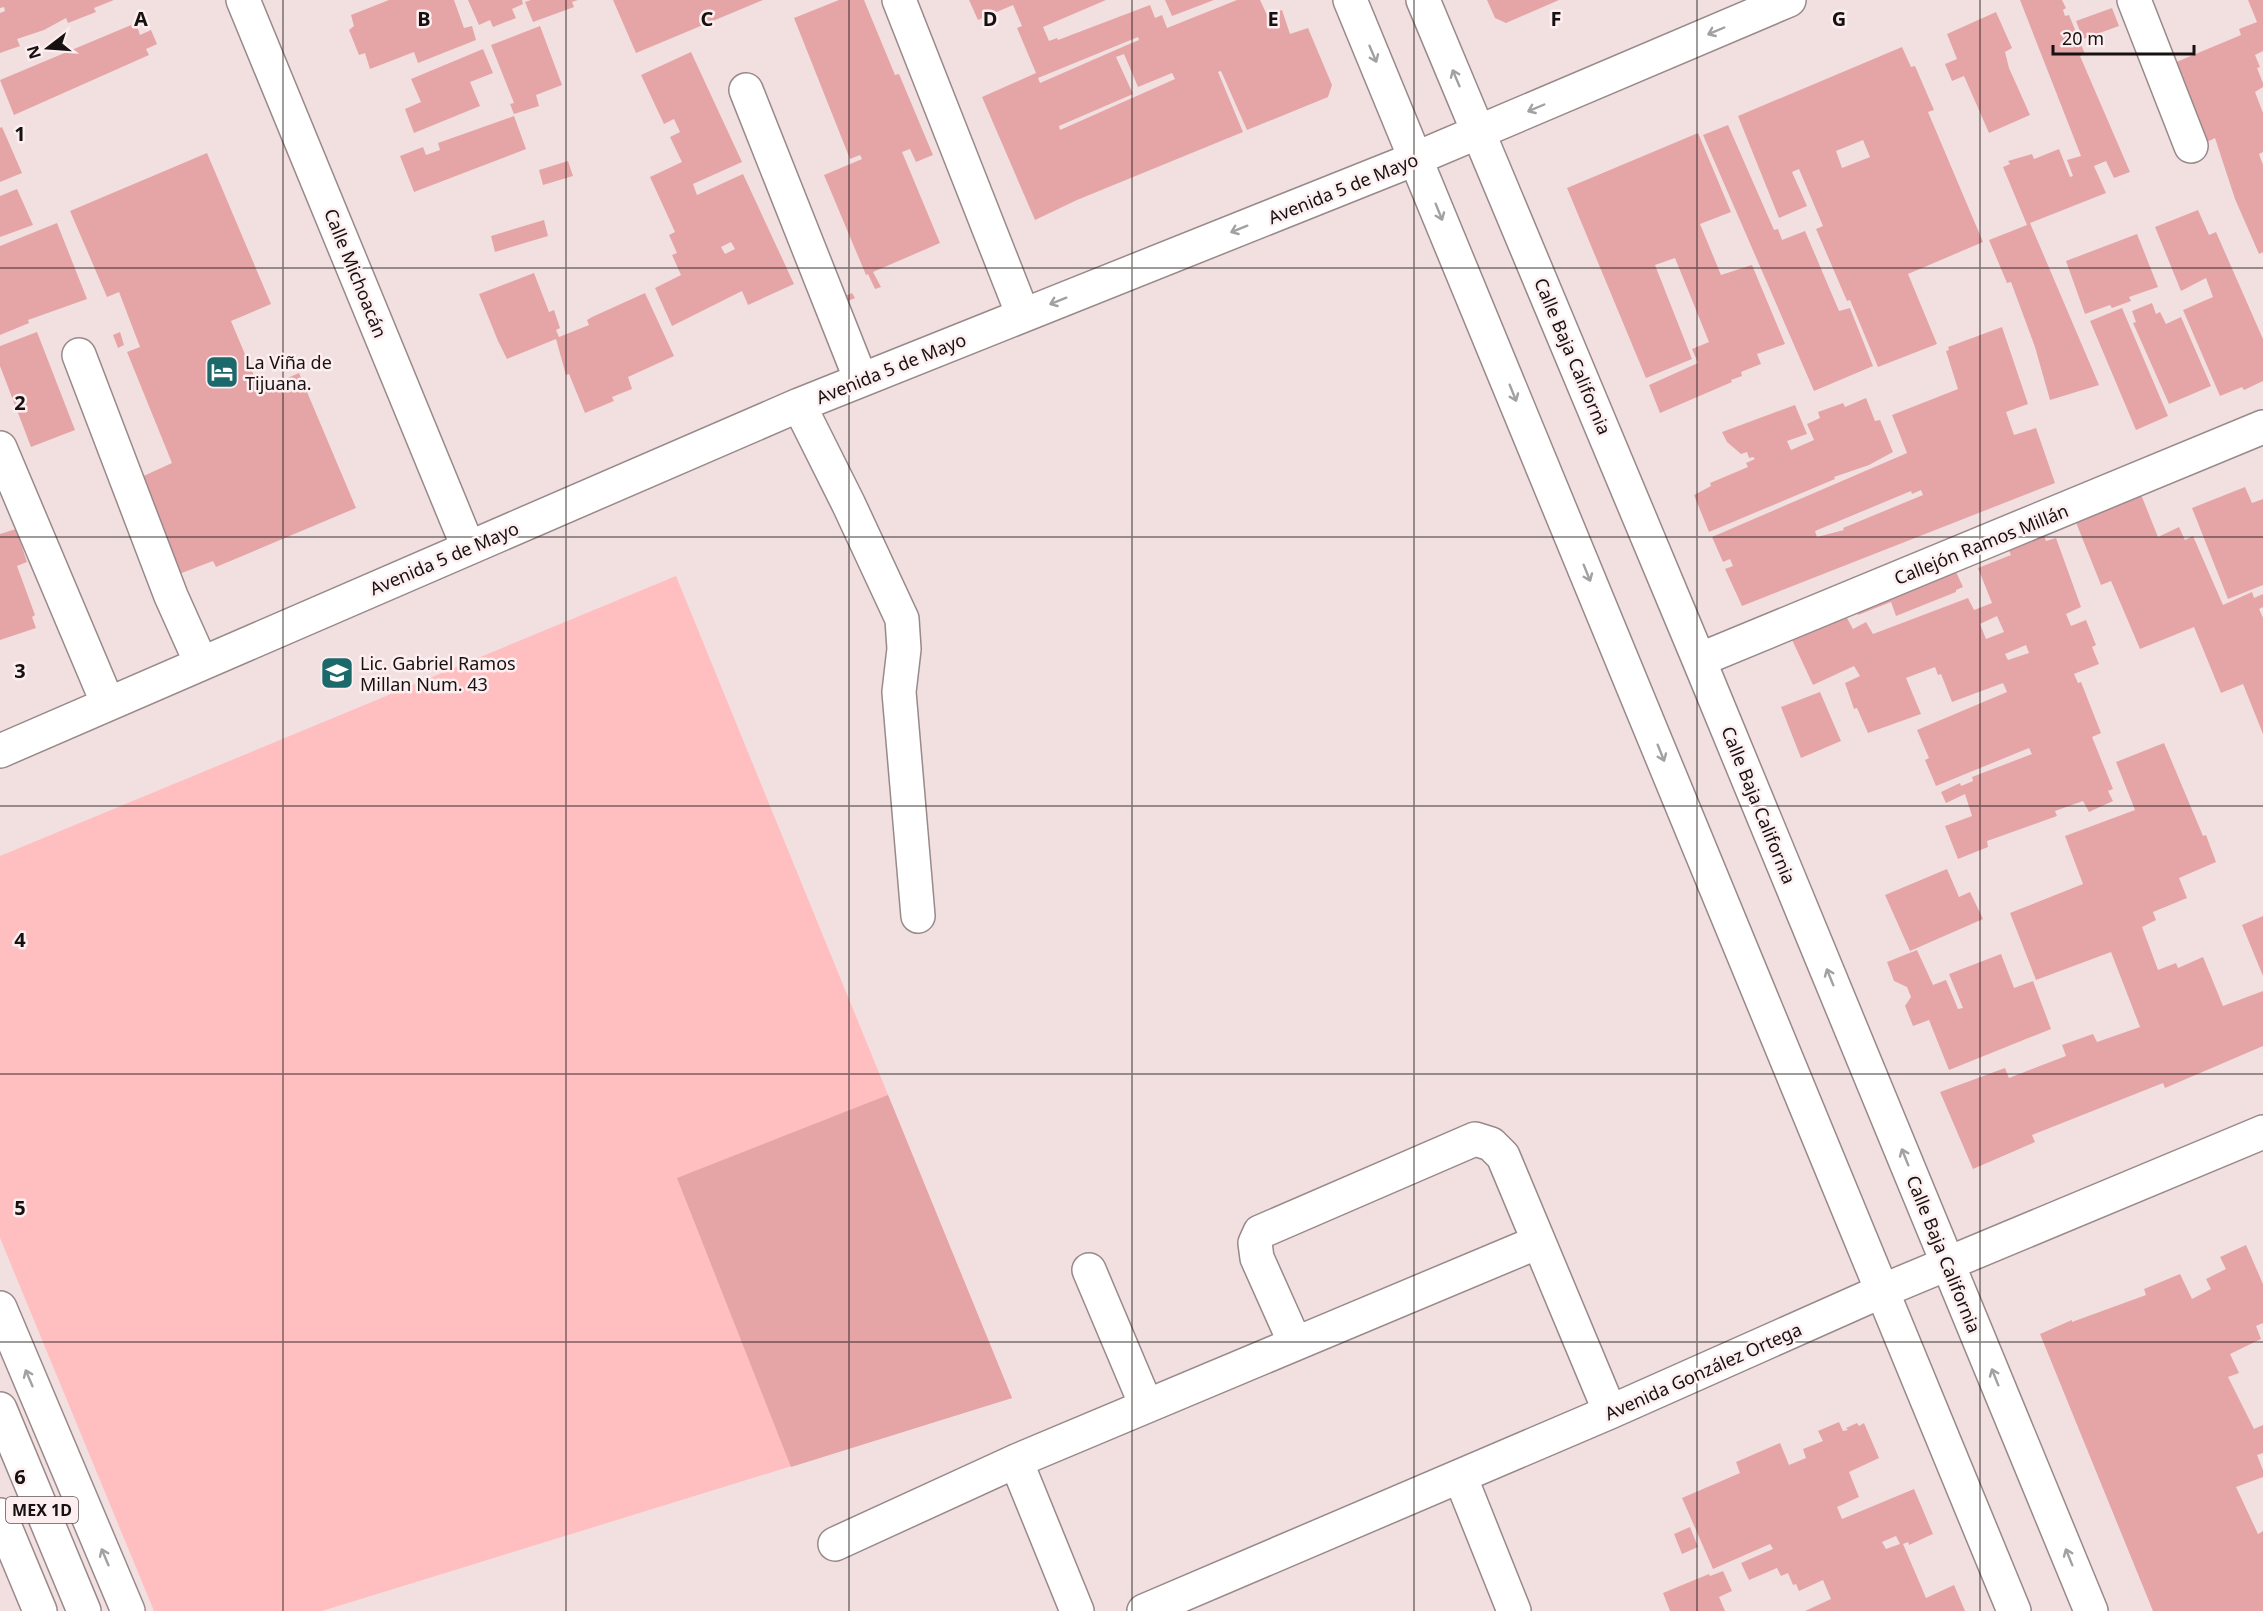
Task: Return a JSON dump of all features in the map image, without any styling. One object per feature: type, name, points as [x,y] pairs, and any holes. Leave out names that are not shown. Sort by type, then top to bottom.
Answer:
[{"type":"main road","name":"Calle Michoacán","points":[[243,0],[468,547]]},
{"type":"main road","points":[[899,0],[1023,315]]},
{"type":"main road","points":[[1350,0],[2014,1611]]},
{"type":"main road","name":"Calle Baja California","points":[[1423,0],[1699,660],[2091,1611]]},
{"type":"main road","points":[[2134,0],[2191,146]]},
{"type":"main road","name":"Avenida 5 de Mayo","points":[[0,752],[799,405],[1417,158],[1771,4]]},
{"type":"main road","points":[[746,90],[861,380]]},
{"type":"main road","points":[[79,355],[171,596],[201,663]]},
{"type":"main road","points":[[799,405],[902,619],[904,649],[899,692],[918,916]]},
{"type":"main road","name":"Callejón Ramos Millán","points":[[1699,660],[2263,427]]},
{"type":"main road","points":[[0,448],[108,704]]},
{"type":"main road","name":"Avenida González Ortega","points":[[1144,1611],[1610,1412],[1882,1291],[1949,1265],[2263,1132]]},
{"type":"main road","points":[[1295,1343],[1257,1258],[1255,1244],[1260,1232],[1475,1139],[1491,1144],[1503,1156],[1610,1412]]},
{"type":"main road","points":[[835,1544],[1016,1461],[1146,1405],[1538,1242]]},
{"type":"main road","points":[[1089,1270],[1146,1405]]},
{"type":"main road","points":[[0,1308],[128,1611]]},
{"type":"main road","name":"MEX 1D","points":[[0,1409],[84,1611]]},
{"type":"main road","points":[[1016,1461],[1077,1611]]},
{"type":"main road","points":[[0,1465],[62,1611]]},
{"type":"main road","points":[[1460,1476],[1514,1611]]},
{"type":"main road","points":[[0,1515],[40,1611]]},
{"type":"main road","points":[[0,1565],[19,1611]]},
{"type":"shaded area","points":[[676,576],[1012,1398],[322,1611],[154,1611],[0,1238],[0,856]]},
{"type":"building","points":[[0,0],[114,0],[94,8],[96,12],[68,23],[66,18],[44,30],[17,39],[20,46],[0,53],[0,13],[5,11],[4,7],[0,8]]},
{"type":"building","points":[[389,0],[454,0],[464,28],[472,26],[476,40],[418,63],[414,52],[370,69],[365,53],[359,55],[349,30],[354,26],[351,15]]},
{"type":"building","points":[[468,0],[522,0],[523,4],[512,9],[516,18],[493,27],[490,20],[479,25]]},
{"type":"building","points":[[578,0],[572,2],[574,7],[533,22],[525,2]]},
{"type":"building","points":[[613,0],[763,0],[636,53]]},
{"type":"building","points":[[839,0],[864,0],[895,75],[899,74],[933,155],[916,162],[910,149],[902,152],[940,243],[873,272],[881,287],[875,289],[868,274],[866,275],[824,175],[862,159],[860,155],[850,159],[794,18]]},
{"type":"building","points":[[969,0],[1106,0],[1043,27],[1049,41],[1057,38],[1058,40],[1150,5],[1155,18],[1162,15],[1167,28],[1237,0],[1260,0],[1267,15],[1282,10],[1290,34],[1308,28],[1332,85],[1328,97],[1247,130],[1221,71],[1218,72],[1243,132],[1077,200],[1035,220],[982,97],[1036,73],[1017,28],[1022,26],[1013,5],[978,20]],"holes":[[[1138,37],[1139,40],[1040,83],[1038,78]],[[1124,54],[1138,87],[1172,73],[1175,79],[1060,130],[1059,126],[1133,94],[1116,57]]]},
{"type":"building","points":[[1165,0],[1214,0],[1172,16]]},
{"type":"building","points":[[1487,0],[1559,0],[1506,23],[1495,18]]},
{"type":"building","points":[[2020,0],[2062,0],[2066,8],[2063,10],[2065,16],[2069,15],[2085,54],[2080,56],[2130,172],[2114,178],[2106,161],[2094,166],[2106,193],[2030,223],[2099,385],[2050,400],[2035,347],[2011,282],[2007,283],[1989,240],[2027,225],[2003,167],[2010,164],[2008,161],[2032,154],[2034,159],[2059,149],[2070,177],[2073,176],[2067,160],[2081,156]]},
{"type":"building","points":[[2248,0],[2263,0],[2263,51],[2255,55],[2263,83],[2263,87],[2255,92],[2263,113],[2263,152],[2259,154],[2263,165],[2263,252],[2259,254],[2235,199],[2215,138],[2207,142],[2174,63],[2241,35],[2239,29],[2257,22]]},
{"type":"building","points":[[2112,8],[2119,26],[2083,39],[2076,21]]},
{"type":"building","points":[[1996,12],[2012,48],[2005,52],[2009,68],[2030,115],[1989,133],[1964,76],[1952,81],[1945,64],[1957,59],[1947,34]]},
{"type":"building","points":[[136,23],[140,35],[151,30],[157,44],[146,49],[149,55],[14,115],[0,80]]},
{"type":"building","points":[[540,26],[562,85],[536,95],[539,106],[514,114],[510,104],[514,103],[491,45]]},
{"type":"building","points":[[1902,47],[1911,67],[1915,66],[1934,110],[1928,112],[1983,242],[1908,274],[1937,344],[1878,367],[1850,300],[1847,301],[1816,229],[1823,226],[1799,169],[1792,172],[1807,206],[1779,218],[1738,116]],"holes":[[[1863,140],[1870,157],[1842,168],[1836,151]]]},
{"type":"building","points":[[483,49],[493,73],[470,82],[480,106],[414,133],[405,109],[421,102],[411,79]]},
{"type":"building","points":[[691,52],[742,162],[693,184],[697,195],[743,174],[794,284],[748,305],[742,291],[672,326],[655,288],[681,275],[672,255],[677,253],[669,235],[675,232],[650,177],[682,162],[670,137],[680,132],[674,119],[664,124],[641,75]],"holes":[[[731,242],[735,249],[725,254],[721,247]]]},
{"type":"building","points":[[514,116],[526,149],[414,192],[400,156],[423,147],[426,155],[440,150],[438,143]]},
{"type":"building","points":[[1728,125],[1774,230],[1778,229],[1782,240],[1805,231],[1839,311],[1850,308],[1873,366],[1814,391],[1703,135]]},
{"type":"building","points":[[2,127],[22,173],[0,182],[0,128]]},
{"type":"building","points":[[1698,133],[1731,212],[1700,224],[1721,275],[1752,265],[1785,344],[1757,354],[1761,364],[1741,372],[1742,376],[1731,380],[1732,382],[1660,413],[1649,385],[1698,363],[1692,349],[1709,342],[1675,258],[1655,265],[1692,359],[1646,378],[1567,188]]},
{"type":"building","points":[[207,153],[271,304],[231,321],[260,390],[299,373],[356,508],[216,567],[213,561],[174,576],[137,479],[172,463],[127,352],[140,347],[119,292],[107,297],[70,211]]},
{"type":"building","points":[[568,161],[573,176],[543,185],[539,170]]},
{"type":"building","points":[[17,189],[33,225],[0,237],[0,196]]},
{"type":"building","points":[[2198,210],[2209,235],[2216,232],[2263,339],[2263,381],[2244,390],[2242,387],[2220,396],[2183,310],[2213,297],[2206,278],[2181,291],[2155,227]]},
{"type":"building","points":[[544,220],[548,236],[495,252],[491,236]]},
{"type":"building","points":[[57,223],[87,299],[28,320],[29,323],[0,335],[0,246]]},
{"type":"building","points":[[2137,234],[2158,287],[2129,297],[2131,301],[2112,308],[2110,305],[2085,314],[2066,261]]},
{"type":"building","points":[[534,273],[549,312],[554,310],[560,328],[556,330],[559,337],[589,325],[587,320],[592,317],[645,293],[674,356],[628,377],[632,389],[612,397],[614,401],[585,413],[569,374],[566,375],[556,339],[507,359],[479,294]]},
{"type":"building","points":[[852,293],[855,298],[838,305],[836,300]]},
{"type":"building","points":[[2152,303],[2156,314],[2160,312],[2166,324],[2181,317],[2211,386],[2169,404],[2133,323],[2136,322],[2132,311]]},
{"type":"building","points":[[2122,308],[2168,416],[2136,430],[2090,321]]},
{"type":"building","points":[[2002,327],[2028,404],[2006,412],[2014,435],[2036,428],[2055,483],[1742,606],[1725,569],[1733,566],[1730,559],[1723,562],[1712,537],[1907,453],[1892,415],[1958,389],[1946,351],[1949,350],[1948,347]],"holes":[[[1921,490],[1923,495],[1843,528],[1844,530],[1817,537],[1815,531],[1911,491],[1912,494]]]},
{"type":"building","points":[[37,332],[75,430],[31,447],[0,366],[0,346]]},
{"type":"building","points":[[120,332],[124,345],[118,348],[113,335]]},
{"type":"building","points":[[1866,398],[1875,421],[1880,420],[1893,452],[1869,465],[1834,477],[1835,479],[1709,532],[1694,495],[1711,486],[1710,483],[1748,467],[1746,463],[1755,459],[1749,458],[1747,452],[1741,454],[1727,442],[1722,432],[1795,405],[1807,434],[1787,441],[1791,450],[1814,440],[1807,424],[1820,418],[1818,412],[1843,403],[1845,407]]},
{"type":"building","points":[[2245,487],[2252,503],[2263,499],[2263,585],[2228,599],[2192,508]]},
{"type":"building","points":[[2140,492],[2158,537],[2179,527],[2185,540],[2193,536],[2223,605],[2252,592],[2254,598],[2263,594],[2263,607],[2259,609],[2263,618],[2263,734],[2243,684],[2221,693],[2194,627],[2140,649],[2111,581],[2101,585],[2075,520]]},
{"type":"building","points":[[2041,528],[2046,541],[2056,538],[2081,607],[2066,614],[2071,626],[2086,620],[2096,645],[2092,647],[2099,664],[2074,674],[2078,683],[2081,682],[2101,733],[2092,737],[2113,789],[2108,791],[2113,801],[2089,812],[2083,801],[2055,811],[2057,816],[1987,841],[1988,847],[1958,859],[1945,826],[1972,816],[1965,794],[1946,803],[1941,792],[1960,783],[1961,786],[1973,781],[1972,777],[2032,754],[2029,748],[1936,786],[1925,760],[1929,758],[1917,730],[2007,692],[2003,683],[1952,702],[1941,674],[1938,675],[1935,667],[1906,678],[1921,714],[1868,733],[1857,708],[1854,709],[1845,683],[1860,676],[1854,666],[1813,685],[1787,629],[1841,607],[1853,629],[1866,622],[1873,634],[1968,598],[1974,610],[1992,603],[1978,568],[2011,555],[2005,542]],"holes":[[[1997,616],[2004,632],[1986,639],[1980,624]],[[2026,645],[2029,653],[2008,660],[2005,654]]]},
{"type":"building","points":[[16,529],[27,562],[17,566],[35,615],[32,617],[36,628],[0,640],[0,534]]},
{"type":"building","points":[[1952,563],[1963,587],[1956,592],[1896,616],[1891,602],[1858,615],[1854,602]]},
{"type":"building","points":[[1820,692],[1841,741],[1801,758],[1781,707]]},
{"type":"building","points":[[2164,743],[2216,862],[2179,878],[2187,898],[2153,912],[2156,920],[2142,927],[2158,970],[2176,963],[2178,968],[2203,957],[2223,1006],[2263,991],[2263,1046],[2165,1088],[2163,1083],[2032,1135],[2035,1142],[1973,1169],[1940,1092],[2005,1068],[2009,1078],[2066,1056],[2062,1045],[2093,1034],[2097,1042],[2140,1027],[2111,952],[2036,980],[2010,913],[2083,884],[2065,836],[2135,810],[2116,762]]},
{"type":"building","points":[[1947,869],[1959,897],[1970,892],[1983,919],[1910,951],[1885,895]]},
{"type":"building","points":[[2263,916],[2263,976],[2242,925]]},
{"type":"building","points":[[1917,950],[1933,985],[1946,980],[1958,1009],[1963,1008],[1949,974],[2001,954],[2014,988],[2033,981],[2051,1029],[1949,1070],[1929,1020],[1913,1026],[1905,1006],[1911,997],[1907,987],[1894,981],[1887,962]]},
{"type":"building","points":[[888,1095],[1012,1398],[791,1467],[677,1178]]},
{"type":"building","points":[[2246,1245],[2263,1284],[2263,1323],[2256,1326],[2261,1339],[2230,1354],[2239,1373],[2228,1377],[2254,1429],[2263,1425],[2263,1453],[2257,1455],[2263,1470],[2263,1477],[2236,1487],[2258,1534],[2263,1531],[2263,1611],[2153,1611],[2040,1334],[2072,1320],[2072,1322],[2146,1295],[2144,1289],[2180,1274],[2192,1299],[2211,1289],[2206,1279],[2226,1269],[2220,1257]]},
{"type":"building","points":[[1839,1422],[1843,1431],[1857,1423],[1859,1426],[1864,1423],[1879,1458],[1849,1472],[1859,1497],[1837,1507],[1842,1519],[1914,1489],[1933,1534],[1909,1545],[1908,1542],[1903,1544],[1926,1598],[1954,1585],[1965,1611],[1805,1611],[1831,1599],[1823,1580],[1799,1591],[1796,1584],[1793,1585],[1788,1573],[1781,1576],[1777,1568],[1749,1580],[1741,1563],[1773,1549],[1770,1544],[1713,1569],[1682,1498],[1740,1473],[1736,1462],[1780,1443],[1789,1465],[1806,1458],[1803,1449],[1823,1441],[1818,1431]],"holes":[[[1896,1536],[1900,1544],[1886,1549],[1882,1542]]]},
{"type":"building","points":[[1690,1527],[1698,1547],[1682,1554],[1674,1534]]},
{"type":"building","points":[[1723,1571],[1732,1591],[1719,1597],[1725,1611],[1670,1611],[1663,1593],[1709,1574],[1710,1576]]},
{"type":"place","name":"La Viña de Tijuana.","points":[[222,372]]},
{"type":"place","name":"Lic. Gabriel Ramos Millan Num. 43","points":[[337,673]]}]
